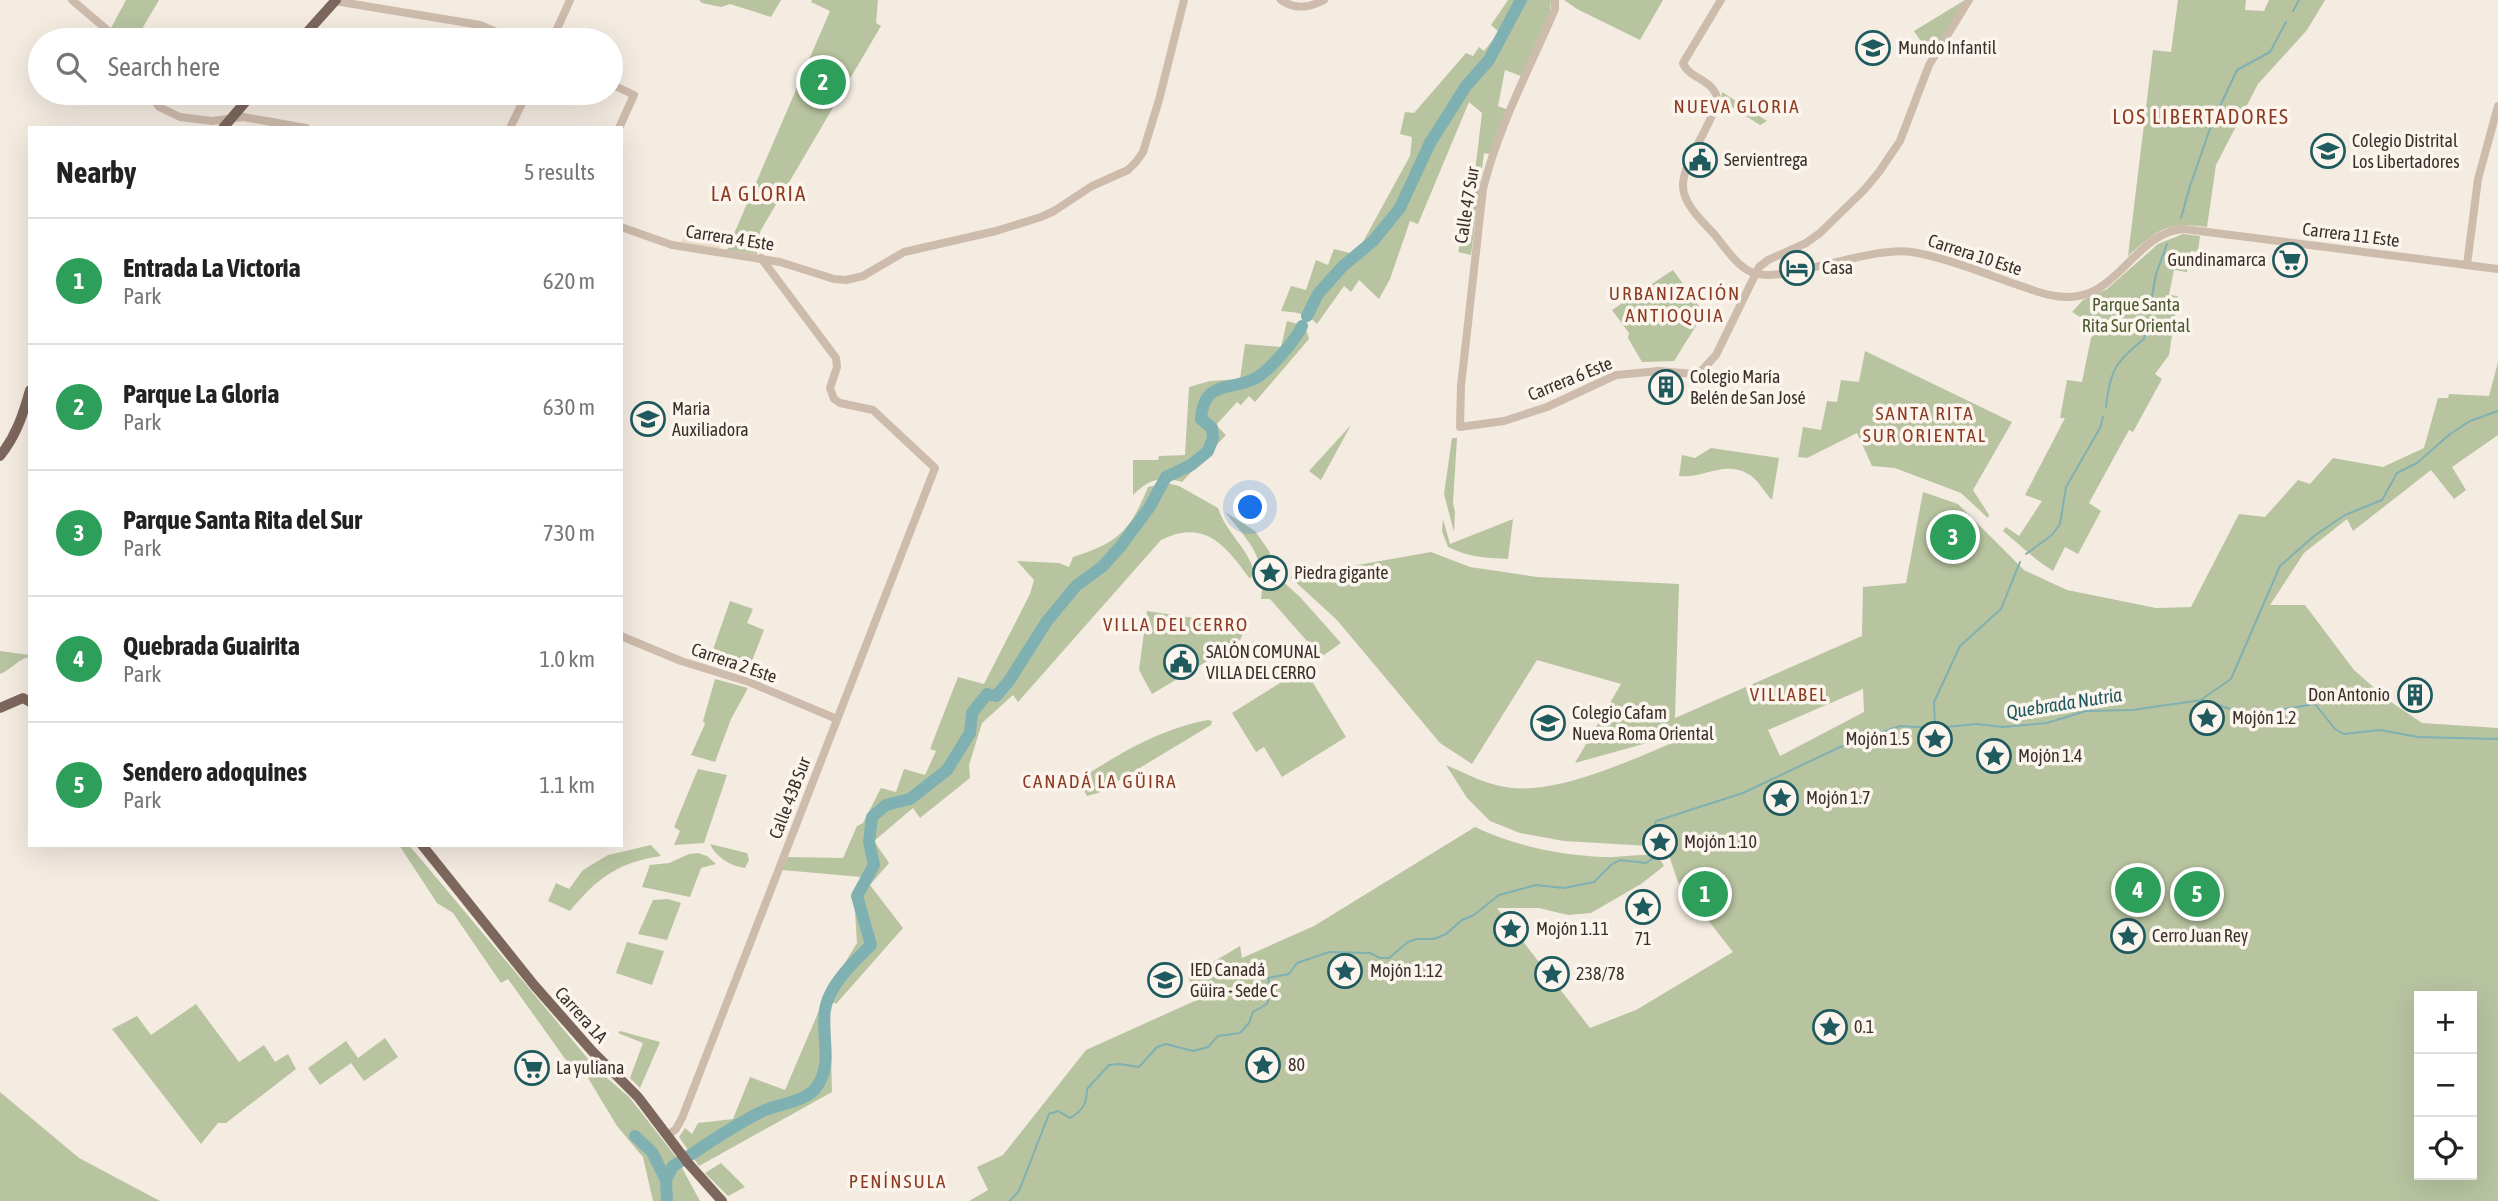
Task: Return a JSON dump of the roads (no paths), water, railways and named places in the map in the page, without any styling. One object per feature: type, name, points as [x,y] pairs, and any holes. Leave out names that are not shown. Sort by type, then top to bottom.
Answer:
[{"type":"main road","points":[[311,28],[336,1]]},
{"type":"main road","points":[[225,126],[242,105]]},
{"type":"main road","points":[[0,456],[27,416]]},
{"type":"main road","points":[[0,708],[28,698]]},
{"type":"main road","name":"Carrera 1A","points":[[424,847],[534,985],[638,1097],[688,1163],[722,1201]]},
{"type":"street","points":[[72,0],[106,28]]},
{"type":"street","points":[[557,28],[570,0]]},
{"type":"street","name":"Carrera 4 Este","points":[[623,228],[672,245],[761,258],[846,280],[863,276],[890,258],[913,249],[1018,224],[1054,211],[1092,186],[1128,170],[1143,152],[1184,0]]},
{"type":"street","points":[[1281,0],[1294,7],[1320,2]]},
{"type":"street","name":"Calle 47 Sur","points":[[1460,427],[1461,386],[1483,189],[1490,159],[1533,63],[1555,9],[1555,0]]},
{"type":"street","points":[[1721,0],[1685,57],[1683,66],[1712,86],[1717,95],[1716,104],[1686,173],[1683,187],[1686,198],[1698,217],[1741,265],[1755,274],[1765,262],[1798,248],[1820,233],[1866,189],[1900,141],[1929,65],[1969,0]]},
{"type":"street","points":[[336,1],[487,28]]},
{"type":"street","points":[[620,126],[634,95],[623,90]]},
{"type":"street","points":[[158,105],[174,115],[212,121],[246,117],[295,126]]},
{"type":"street","points":[[511,126],[521,105]]},
{"type":"street","points":[[2467,265],[2478,179],[2498,106]]},
{"type":"street","name":"Carrera 11 Este","points":[[2055,297],[2075,297],[2094,291],[2169,231],[2201,230],[2498,269]]},
{"type":"street","name":"Carrera 10 Este","points":[[1755,274],[1786,272],[1884,251],[1909,251],[2055,297]]},
{"type":"street","name":"Calle 43B Sur","points":[[668,1135],[676,1129],[682,1118],[935,468],[873,410],[840,403],[834,399],[830,388],[837,367],[836,358],[761,258]]},
{"type":"street","name":"Carrera 6 Este","points":[[1460,427],[1504,421],[1547,407],[1616,375],[1658,372],[1694,374],[1710,363],[1716,355],[1755,274]]},
{"type":"street","name":"Carrera 2 Este","points":[[623,637],[681,661],[748,682],[837,719]]},
{"type":"waterway","points":[[1307,316],[1318,294],[1342,267],[1373,241],[1400,208],[1430,143],[1466,86],[1489,60],[1521,0]]},
{"type":"waterway","points":[[2293,11],[2299,0]]},
{"type":"waterway","points":[[2181,218],[2212,123],[2237,70],[2270,52],[2286,22]]},
{"type":"waterway","points":[[2150,308],[2156,274],[2167,244]]},
{"type":"waterway","points":[[2106,407],[2112,376],[2126,354],[2144,339],[2148,318]]},
{"type":"waterway","points":[[667,1201],[666,1180],[673,1166],[750,1118],[807,1096],[818,1085],[825,1066],[824,1015],[829,996],[845,972],[871,945],[857,896],[874,865],[869,842],[872,817],[886,805],[910,799],[947,770],[970,733],[972,713],[987,694],[996,696],[1009,681],[1047,621],[1076,586],[1103,566],[1120,547],[1149,508],[1166,477],[1191,465],[1208,451],[1213,438],[1212,428],[1201,419],[1207,398],[1220,389],[1256,378],[1275,362],[1302,326]]},
{"type":"waterway","points":[[2202,699],[2231,679],[2280,566],[2314,536],[2345,515],[2382,500],[2397,473],[2417,463],[2450,434],[2470,421],[2498,411]]},
{"type":"waterway","points":[[2026,554],[2052,535],[2060,524],[2066,487],[2100,428],[2103,417]]},
{"type":"waterway","points":[[1935,726],[1934,702],[1960,646],[2001,609],[2020,562]]},
{"type":"waterway","name":"Quebrada Nutria","points":[[1654,841],[1656,821],[1743,793],[1840,747],[1900,726],[1936,728],[1977,724],[2003,727],[2047,723],[2086,711],[2132,710],[2202,700],[2249,715],[2315,704],[2335,729],[2344,734],[2380,730],[2418,737],[2498,739]]},
{"type":"waterway","name":"Quebrada Nutria","points":[[1010,1201],[1019,1191],[1049,1114],[1058,1111],[1070,1118],[1078,1112],[1085,1102],[1087,1089],[1109,1065],[1139,1067],[1157,1047],[1166,1044],[1193,1051],[1208,1047],[1218,1036],[1240,1033],[1249,1023],[1253,1012],[1267,1004],[1271,990],[1268,978],[1289,974],[1297,963],[1329,952],[1370,953],[1380,958],[1389,958],[1408,942],[1434,939],[1446,934],[1499,895],[1536,885],[1564,888],[1594,882],[1620,860],[1646,863],[1655,857]]},
{"type":"waterway","points":[[635,1136],[652,1152],[666,1180]]},
{"type":"place","name":"Mundo Infantil","points":[[1873,48]]},
{"type":"place","name":"Parque La Gloria","points":[[823,82]]},
{"type":"place","name":"Colegio Distrital Los Libertadores","points":[[2328,151]]},
{"type":"place","name":"Servientrega","points":[[1700,160]]},
{"type":"place","name":"Gundinamarca","points":[[2290,260]]},
{"type":"place","name":"Casa","points":[[1797,268]]},
{"type":"place","name":"Colegio María Belén de San José","points":[[1666,387]]},
{"type":"place","name":"Maria Auxiliadora","points":[[648,419]]},
{"type":"place","name":"Parque Santa Rita del Sur","points":[[1953,537]]},
{"type":"place","name":"Piedra gigante","points":[[1270,573]]},
{"type":"place","name":"SALÓN COMUNAL VILLA DEL CERRO","points":[[1181,662]]},
{"type":"place","name":"Don Antonio","points":[[2415,695]]},
{"type":"place","name":"Mojón 1.2","points":[[2207,718]]},
{"type":"place","name":"Colegio Cafam Nueva Roma Oriental","points":[[1548,723]]},
{"type":"place","name":"Mojón 1.5","points":[[1935,739]]},
{"type":"place","name":"Mojón 1.4","points":[[1994,756]]},
{"type":"place","name":"Mojón 1.7","points":[[1781,798]]},
{"type":"place","name":"Mojón 1.10","points":[[1660,842]]},
{"type":"place","name":"Quebrada Guairita","points":[[2138,890]]},
{"type":"place","name":"Entrada La Victoria","points":[[1705,894]]},
{"type":"place","name":"Sendero adoquines","points":[[2197,894]]},
{"type":"place","name":"71","points":[[1643,907]]},
{"type":"place","name":"Mojón 1.11","points":[[1511,929]]},
{"type":"place","name":"Cerro Juan Rey","points":[[2128,936]]},
{"type":"place","name":"Mojón 1.12","points":[[1345,971]]},
{"type":"place","name":"238/78","points":[[1552,974]]},
{"type":"place","name":"IED Canadá Güira - Sede C","points":[[1165,980]]},
{"type":"place","name":"0.1","points":[[1830,1027]]},
{"type":"place","name":"80","points":[[1263,1065]]},
{"type":"place","name":"La yuliana","points":[[532,1068]]},
{"type":"district","name":"NUEVA GLORIA","points":[[1737,106]]},
{"type":"district","name":"LOS LIBERTADORES","points":[[2201,117]]},
{"type":"district","name":"LA GLORIA","points":[[759,194]]},
{"type":"district","name":"URBANIZACIÓN ANTIOQUIA","points":[[1675,304]]},
{"type":"district","name":"SANTA RITA SUR ORIENTAL","points":[[1925,424]]},
{"type":"district","name":"VILLA DEL CERRO","points":[[1176,624]]},
{"type":"district","name":"VILLABEL","points":[[1789,694]]},
{"type":"district","name":"CANADÁ LA GÜIRA","points":[[1100,781]]},
{"type":"district","name":"PENÍNSULA","points":[[898,1181]]},
{"type":"park label","name":"Parque Santa Rita Sur Oriental","points":[[2136,315]]}]
